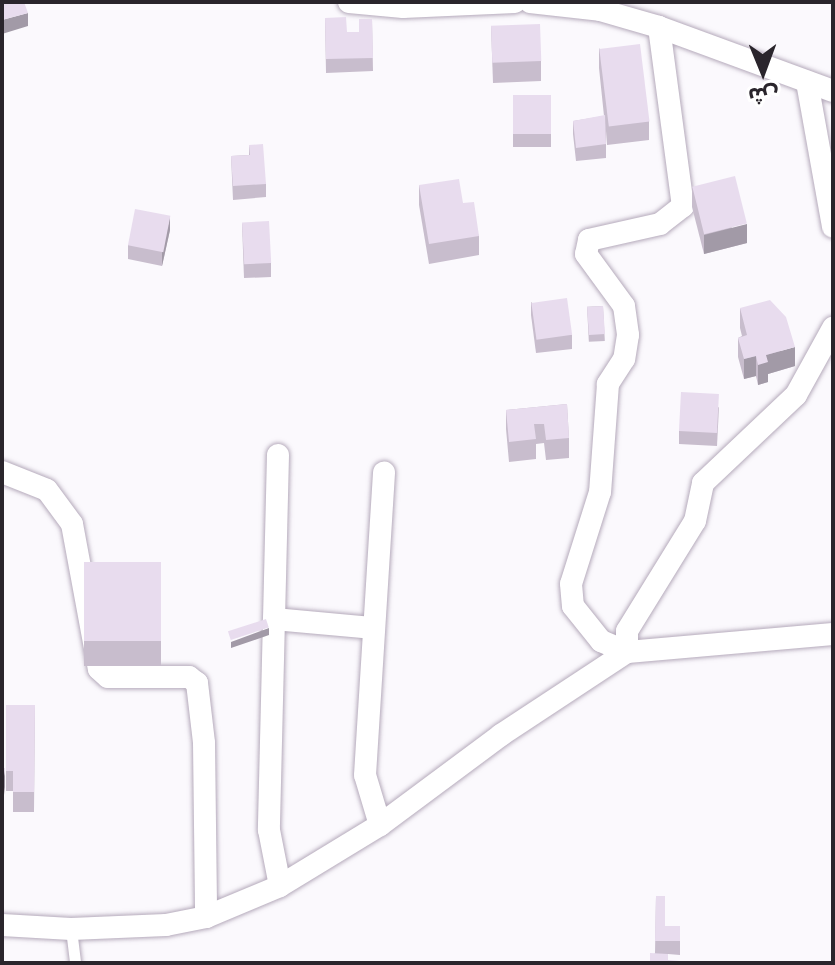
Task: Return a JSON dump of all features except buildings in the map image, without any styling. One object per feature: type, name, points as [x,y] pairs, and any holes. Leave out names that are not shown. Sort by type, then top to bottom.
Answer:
[{"type":"street","points":[[349,2],[403,7],[515,2]]},
{"type":"street","points":[[530,2],[601,4],[833,91]]},
{"type":"street","points":[[627,652],[601,641],[573,606],[578,552],[600,492],[604,402],[624,359],[628,335],[624,306],[586,254],[589,240],[660,224],[683,206],[659,27]]},
{"type":"street","points":[[807,82],[833,227]]},
{"type":"street","points":[[627,652],[627,631],[695,521],[703,483],[796,395],[833,328]]},
{"type":"street","points":[[278,455],[269,830],[280,886]]},
{"type":"street","points":[[2,472],[47,490],[72,524],[99,669],[108,677],[189,677],[197,683],[204,743],[206,917]]},
{"type":"street","points":[[380,825],[365,775],[384,473]]},
{"type":"street","points":[[274,619],[372,628]]},
{"type":"street","points":[[2,925],[71,929],[166,925],[206,917],[280,886],[380,825],[501,735],[627,652],[740,638],[829,636]]},
{"type":"lane","points":[[71,929],[75,963]]}]
